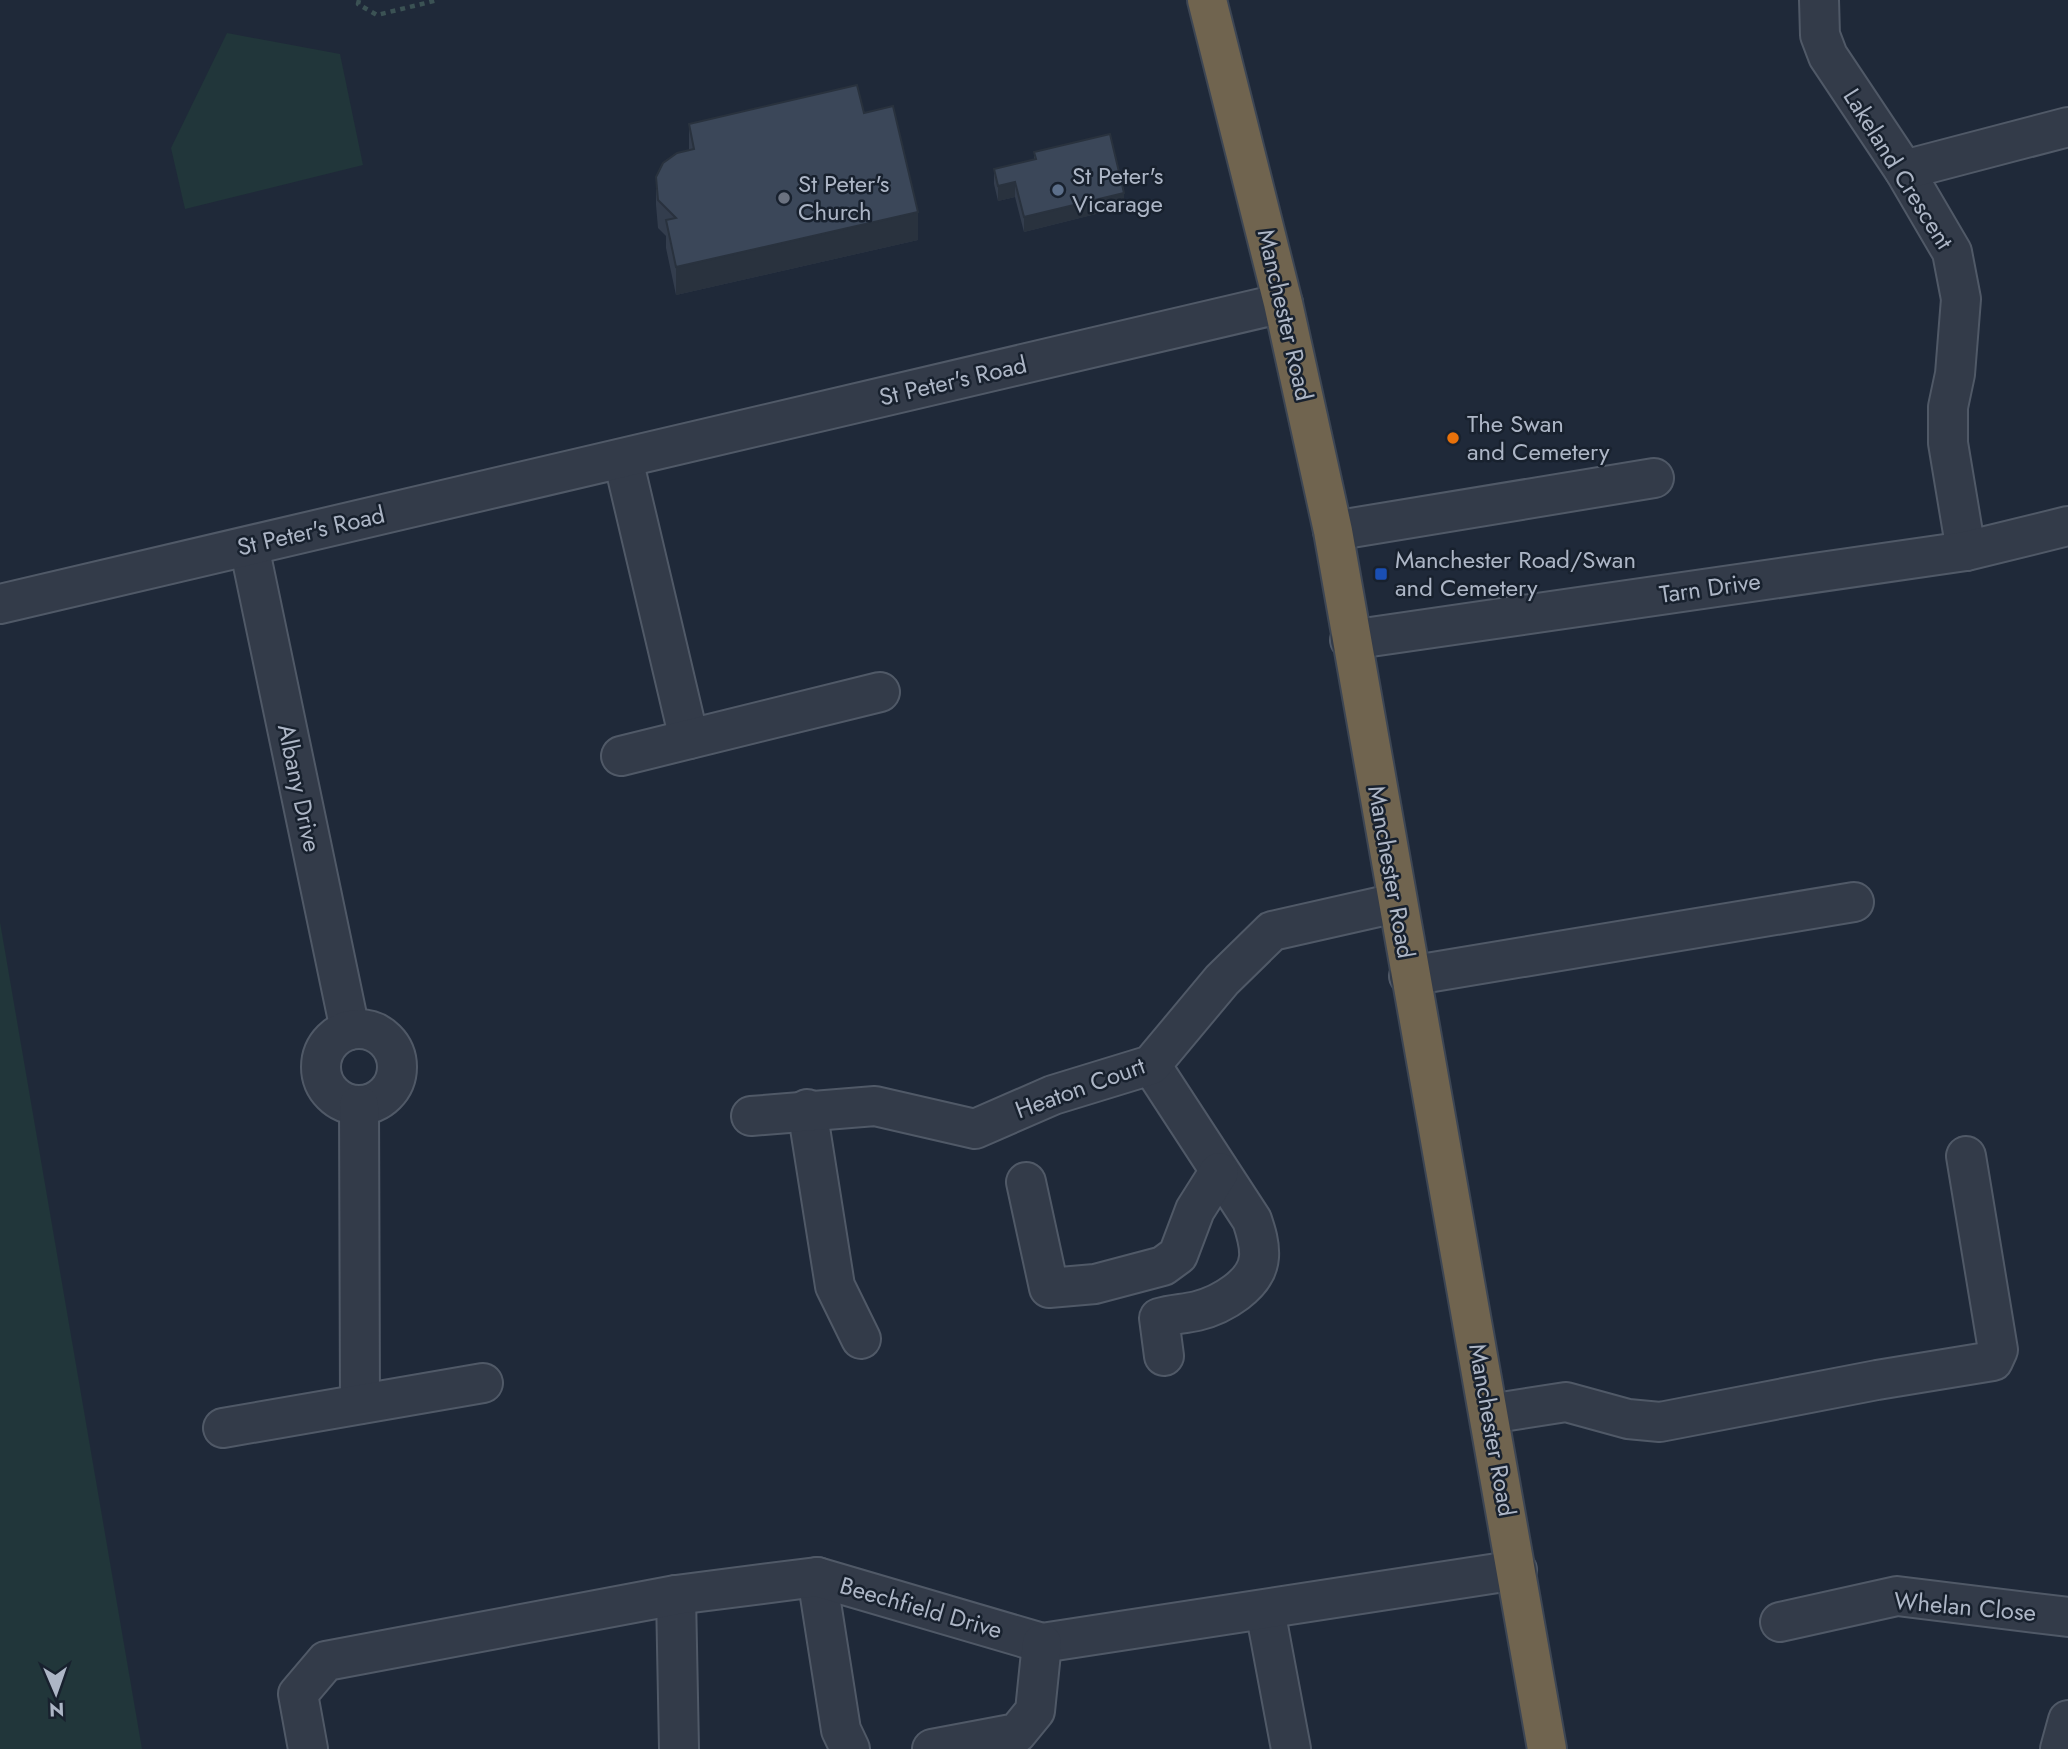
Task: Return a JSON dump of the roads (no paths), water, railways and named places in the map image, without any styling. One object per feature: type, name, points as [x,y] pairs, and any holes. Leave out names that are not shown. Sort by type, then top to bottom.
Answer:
[{"type":"highway","name":"Manchester Road","points":[[1207,0],[1283,303],[1333,531],[1349,640],[1547,1749]]},
{"type":"street","name":"Lakeland Crescent","points":[[1819,0],[1820,35],[1828,56],[1904,170],[1952,252],[1961,299],[1955,374],[1948,407],[1948,443],[1966,551]]},
{"type":"street","points":[[1904,170],[2068,127]]},
{"type":"street","name":"St Peter's Road","points":[[0,604],[1283,303]]},
{"type":"street","points":[[623,458],[689,740]]},
{"type":"street","points":[[1333,531],[1654,478]]},
{"type":"street","name":"Tarn Drive","points":[[1349,640],[1966,551],[2068,526]]},
{"type":"street","name":"Albany Drive","points":[[249,545],[350,1030]]},
{"type":"street","points":[[621,757],[880,692]]},
{"type":"street","points":[[1409,976],[1854,902]]},
{"type":"street","name":"Heaton Court","points":[[751,1116],[807,1109],[875,1106],[975,1129],[1053,1095],[1150,1065],[1222,980],[1272,930],[1396,903]]},
{"type":"street","points":[[350,1030],[369,1030],[381,1035],[396,1056],[394,1082],[387,1093],[377,1101],[359,1105],[340,1100],[330,1093],[321,1070],[326,1047],[334,1038],[350,1030]]},
{"type":"street","points":[[1150,1065],[1252,1220],[1259,1242],[1259,1260],[1253,1275],[1240,1289],[1216,1305],[1159,1318],[1164,1356]]},
{"type":"street","points":[[359,1105],[360,1404]]},
{"type":"street","points":[[807,1109],[835,1286],[861,1339]]},
{"type":"street","points":[[1489,1413],[1566,1402],[1628,1419],[1660,1422],[1877,1380],[1993,1361],[1998,1350],[1966,1156]]},
{"type":"street","points":[[1026,1182],[1049,1288],[1095,1284],[1163,1266],[1178,1255],[1195,1210],[1219,1172]]},
{"type":"street","points":[[223,1428],[483,1383]]},
{"type":"street","name":"Beechfield Drive","points":[[309,1749],[298,1694],[326,1661],[676,1595],[817,1577],[1042,1643],[1517,1570]]},
{"type":"street","points":[[817,1577],[842,1730],[850,1749]]},
{"type":"street","points":[[676,1595],[679,1749]]},
{"type":"street","name":"Whelan Close","points":[[1780,1622],[1897,1596],[2068,1617]]},
{"type":"street","points":[[1265,1610],[1290,1749]]},
{"type":"street","points":[[932,1749],[1017,1734],[1035,1711],[1042,1643]]},
{"type":"street","points":[[2060,1749],[2068,1720]]},
{"type":"place","name":"St Peter's Vicarage","points":[[1058,190]]},
{"type":"place","name":"St Peter's Church","points":[[784,198]]},
{"type":"place","name":"The Swan and Cemetery","points":[[1453,438]]},
{"type":"place","name":"Manchester Road/Swan and Cemetery","points":[[1381,574]]}]
